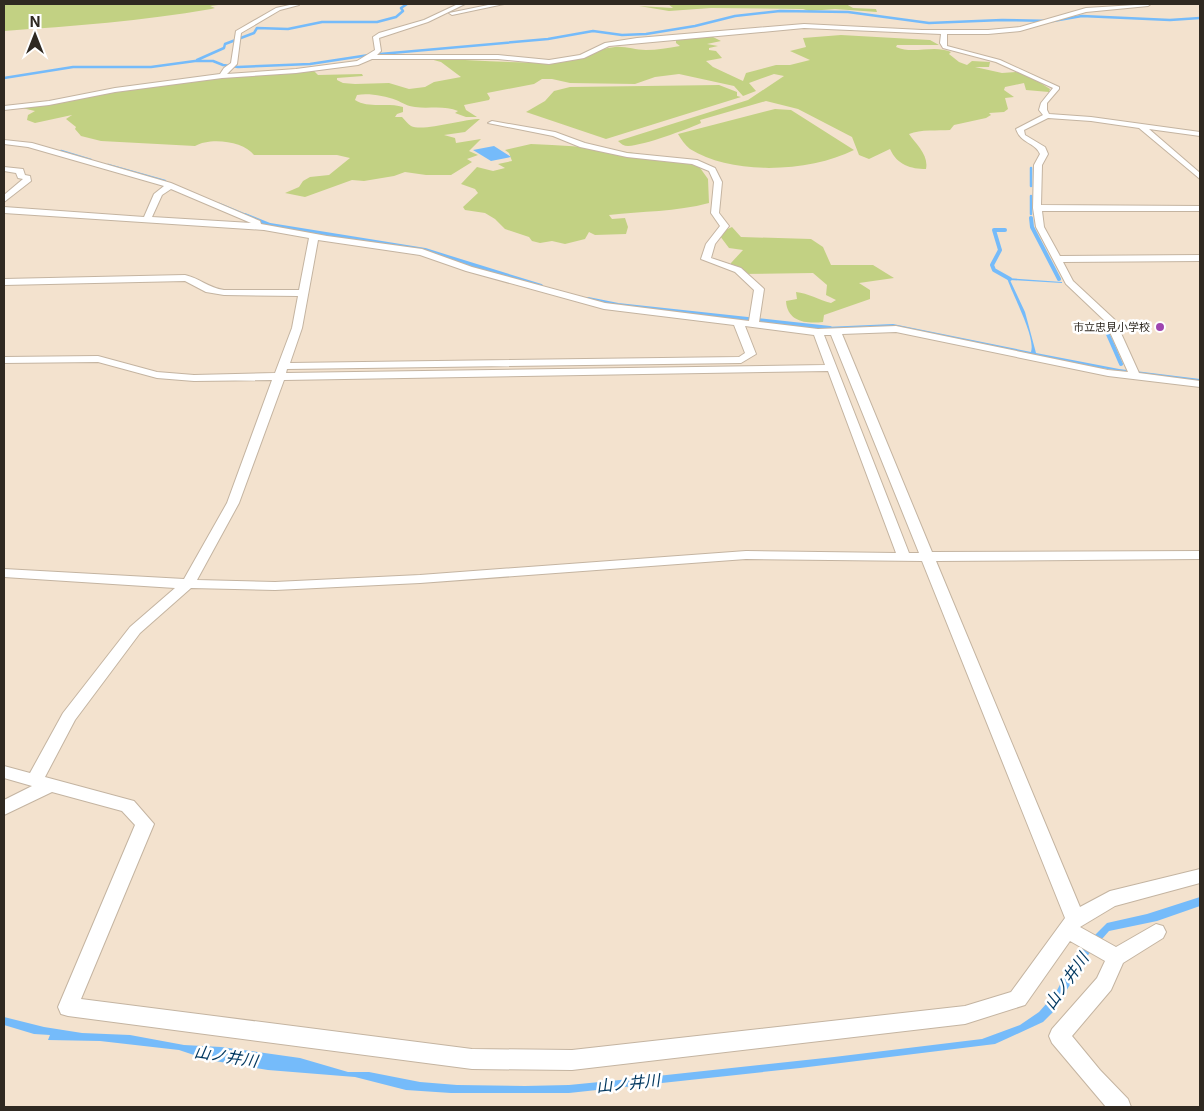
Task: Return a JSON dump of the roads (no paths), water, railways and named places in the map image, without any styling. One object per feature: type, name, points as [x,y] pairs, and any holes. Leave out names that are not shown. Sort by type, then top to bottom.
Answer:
[{"type":"street","points":[[4,108],[115,90],[222,76],[341,66],[365,61],[378,51],[376,37],[439,15],[462,4]]},
{"type":"street","points":[[439,15],[501,4]]},
{"type":"street","points":[[371,58],[498,57],[549,62],[582,58],[600,47],[618,42],[826,26],[944,32],[1020,29],[1084,9],[1148,4]]},
{"type":"street","points":[[222,76],[226,69],[234,64],[238,32],[278,9],[296,5]]},
{"type":"street","points":[[944,32],[943,43],[945,47],[998,61],[1057,88],[1044,103],[1043,110],[1047,116]]},
{"type":"street","points":[[1135,376],[1110,320],[1069,282],[1040,227],[1037,208],[1038,165],[1044,154],[1037,145],[1022,136],[1020,129],[1047,116],[1091,118],[1200,134]]},
{"type":"street","points":[[492,123],[555,134],[583,145],[627,155],[694,162],[712,170],[718,182],[714,213],[724,226],[711,244],[706,258],[738,270],[759,289],[754,324]]},
{"type":"street","points":[[1141,126],[1200,177]]},
{"type":"street","points":[[4,142],[29,144],[94,164],[123,170],[170,186],[264,227]]},
{"type":"street","points":[[4,169],[20,171],[21,176],[27,178],[27,181],[4,199]]},
{"type":"street","points":[[147,219],[158,194],[170,186]]},
{"type":"street","points":[[1037,208],[1200,208]]},
{"type":"street","points":[[4,210],[264,227],[422,252],[469,269],[604,306],[818,332],[836,333],[896,329],[1080,368],[1200,384]]},
{"type":"street","points":[[4,808],[43,781],[69,717],[135,630],[188,584],[233,503],[297,328],[314,236]]},
{"type":"street","points":[[1057,259],[1200,258]]},
{"type":"street","points":[[4,282],[186,278],[197,281],[212,290],[303,293]]},
{"type":"street","points":[[4,360],[98,359],[157,376],[194,378],[280,371],[741,360],[751,354],[740,329],[739,322]]},
{"type":"street","points":[[818,332],[904,557]]},
{"type":"street","points":[[836,333],[1075,929],[1110,954]]},
{"type":"street","points":[[280,371],[832,368]]},
{"type":"street","points":[[4,573],[188,584],[275,586],[420,579],[746,555],[927,557],[1200,555]]},
{"type":"street","points":[[4,772],[43,781],[128,806],[145,824],[68,1007],[472,1059],[572,1060],[964,1015],[1018,999],[1075,929],[1110,899],[1200,876]]},
{"type":"street","points":[[1110,954],[1156,932]]},
{"type":"street","points":[[1110,954],[1104,984],[1059,1036],[1092,1077],[1120,1107]]},
{"type":"water","points":[[494,146],[511,157],[491,161],[473,150]]},
{"type":"water","points":[[1007,278],[1062,282],[1010,280],[1025,312],[1036,353],[1119,369],[1200,379],[1200,382],[1100,368],[901,327],[823,329],[825,327],[893,324],[1031,352],[1032,345],[1027,326]]},
{"type":"water","name":"山ノ井川","points":[[1200,897],[1200,906],[1157,921],[1109,931],[1088,955],[1054,1011],[1043,1022],[995,1044],[800,1068],[569,1093],[451,1093],[406,1090],[355,1077],[268,1070],[209,1060],[179,1050],[100,1041],[48,1040],[50,1035],[34,1034],[4,1025],[4,1017],[44,1027],[82,1033],[130,1035],[184,1045],[221,1047],[300,1058],[348,1072],[369,1072],[420,1082],[457,1085],[525,1086],[569,1085],[620,1080],[982,1039],[1020,1025],[1039,1012],[1055,994],[1072,962],[1083,947],[1107,923],[1147,914]]},
{"type":"waterway","points":[[197,60],[224,48],[225,44],[254,33],[257,28],[288,29],[322,22],[377,22],[396,17],[403,11],[401,8],[407,4]]},
{"type":"waterway","points":[[4,78],[73,67],[151,67],[195,61],[213,61],[223,65],[238,67],[310,64],[369,55],[548,39],[593,31],[622,35],[646,34],[695,26],[735,16],[780,11],[848,12],[929,23],[1002,20],[1053,21],[1082,16],[1170,20],[1200,18]]},
{"type":"waterway","points":[[61,151],[91,160]]},
{"type":"waterway","points":[[108,165],[165,181]]},
{"type":"waterway","points":[[1031,168],[1031,186]]},
{"type":"waterway","points":[[1031,196],[1031,214]]},
{"type":"waterway","points":[[219,204],[248,216]]},
{"type":"waterway","points":[[245,215],[270,225],[425,250],[541,286]]},
{"type":"waterway","points":[[1031,218],[1032,227],[1059,279]]},
{"type":"waterway","points":[[1005,230],[994,230],[1000,250],[992,265],[994,270],[1010,279]]},
{"type":"waterway","points":[[588,299],[618,305],[830,328]]},
{"type":"waterway","points":[[1103,323],[1121,364]]},
{"type":"place","name":"市立忠見小学校","points":[[1160,327]]}]
